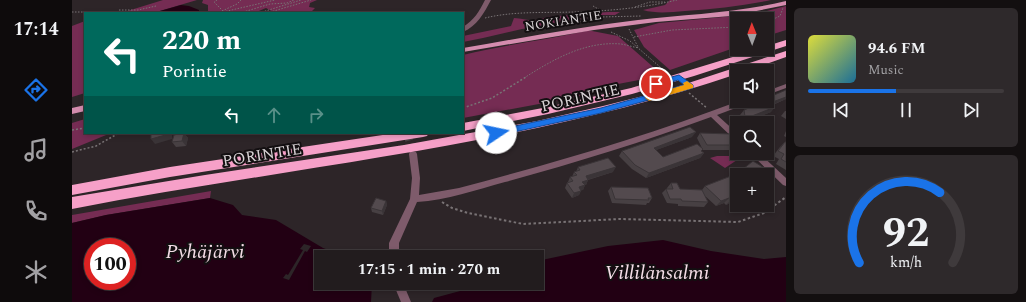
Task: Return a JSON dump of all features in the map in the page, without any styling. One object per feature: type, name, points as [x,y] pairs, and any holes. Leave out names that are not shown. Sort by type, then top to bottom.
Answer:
[{"type":"highway","name":"PORINTIE","points":[[464,127],[592,101],[679,78],[786,43]]},
{"type":"highway","name":"PORINTIE","points":[[757,64],[786,54]]},
{"type":"highway","name":"PORINTIE","points":[[72,203],[167,186],[393,151],[509,130],[601,111],[690,90],[730,74]]},
{"type":"highway","name":"PORINTIE","points":[[72,189],[417,134]]},
{"type":"main road","name":"NOKIANTIE","points":[[464,50],[586,28],[738,12],[782,4]]},
{"type":"main road","points":[[72,110],[84,107]]},
{"type":"street","points":[[464,29],[474,22],[482,12],[488,0]]},
{"type":"street","points":[[679,78],[690,90]]},
{"type":"street","points":[[774,90],[786,86]]},
{"type":"street","points":[[414,199],[437,196],[568,162],[644,139],[730,107]]},
{"type":"street","points":[[712,114],[730,131]]},
{"type":"street","points":[[394,250],[394,243],[398,232],[414,199],[416,178],[413,154]]},
{"type":"street","points":[[761,160],[786,183]]},
{"type":"street","points":[[401,290],[406,302]]},
{"type":"path","points":[[218,0],[214,2],[223,12]]},
{"type":"path","points":[[223,12],[241,0]]},
{"type":"path","points":[[223,12],[275,0]]},
{"type":"path","points":[[243,12],[270,4],[287,3],[294,0]]},
{"type":"path","points":[[261,12],[301,0]]},
{"type":"path","points":[[270,12],[311,0]]},
{"type":"path","points":[[635,7],[646,2],[659,0],[666,3]]},
{"type":"path","points":[[492,16],[501,14],[635,7],[677,0]]},
{"type":"path","points":[[782,4],[784,12]]},
{"type":"path","points":[[119,10],[138,10],[156,6]]},
{"type":"path","points":[[593,6],[600,10]]},
{"type":"path","points":[[774,19],[781,16],[786,11]]},
{"type":"path","points":[[72,12],[110,12]]},
{"type":"path","points":[[560,27],[579,21],[603,17],[633,15],[647,16]]},
{"type":"path","points":[[628,27],[639,48]]},
{"type":"path","points":[[634,37],[672,30],[730,27]]},
{"type":"path","points":[[610,31],[623,37],[639,48],[668,74]]},
{"type":"path","points":[[464,108],[491,98],[553,61],[582,48],[608,44],[621,44],[639,48]]},
{"type":"path","points":[[690,90],[712,114]]},
{"type":"path","points":[[72,130],[84,128]]},
{"type":"path","points":[[72,152],[96,146],[117,134]]},
{"type":"path","points":[[437,196],[448,206],[468,213],[495,220],[523,224],[620,219],[738,222],[756,218],[786,197]]},
{"type":"shaded area","points":[[163,0],[197,0],[156,12],[124,12]]},
{"type":"shaded area","points":[[203,0],[317,0],[310,3],[309,7],[315,8],[310,12],[273,12],[266,8],[256,12],[208,12],[208,5],[202,3]]},
{"type":"shaded area","points":[[670,0],[771,0],[739,6],[696,10],[654,12],[643,10],[665,5]]},
{"type":"shaded area","points":[[786,6],[786,30],[774,34],[774,12],[763,12]]},
{"type":"shaded area","points":[[620,12],[615,15],[599,15],[522,29],[464,42],[464,36],[511,26],[514,18],[534,20],[546,17]]},
{"type":"shaded area","points":[[730,16],[730,49],[670,70],[644,47],[634,30],[659,23]]},
{"type":"shaded area","points":[[84,21],[84,93],[72,97],[72,26]]},
{"type":"shaded area","points":[[586,31],[618,36],[660,73],[660,76],[618,84],[585,95],[464,118],[464,55]]},
{"type":"shaded area","points":[[84,119],[84,134],[109,134],[72,149],[72,123]]},
{"type":"shaded area","points":[[717,156],[730,156],[730,160],[737,160],[725,168],[710,158]]},
{"type":"shaded area","points":[[211,191],[210,198],[106,215],[72,223],[72,215]]},
{"type":"water","points":[[181,5],[199,10],[199,12],[156,12]]},
{"type":"water","name":"Pyhäjärvi","points":[[210,198],[233,205],[242,215],[276,220],[329,250],[314,250],[314,290],[372,290],[371,302],[72,302],[72,223],[106,215]]},
{"type":"water","name":"Villilänsalmi","points":[[663,240],[711,251],[764,259],[786,257],[786,302],[432,302],[434,298],[464,290],[544,290],[544,260],[608,246]]},
{"type":"pier","points":[[304,244],[311,246],[307,252],[305,251],[289,280],[283,278],[286,274],[288,275],[303,250],[300,249]]},
{"type":"building","points":[[786,90],[786,97],[774,102],[774,95]]},
{"type":"building","points":[[749,108],[772,108],[752,116],[745,116],[744,110]]},
{"type":"building","points":[[690,127],[696,132],[654,148],[663,157],[697,144],[703,149],[701,151],[704,153],[649,173],[635,165],[622,151]]},
{"type":"building","points":[[700,133],[730,134],[730,145],[707,145]]},
{"type":"building","points":[[151,134],[169,134],[151,139]]},
{"type":"building","points":[[184,134],[182,141],[172,142],[174,135]]},
{"type":"building","points":[[785,142],[786,162],[781,159],[784,154],[778,151]]},
{"type":"building","points":[[608,158],[616,167],[586,176],[588,180],[582,182],[585,185],[579,187],[581,191],[574,193],[567,183],[573,181],[570,177],[577,175],[574,172],[580,170],[578,167]]},
{"type":"building","points":[[753,161],[764,168],[744,168]]},
{"type":"building","points":[[730,176],[730,199],[721,201],[705,186]]},
{"type":"building","points":[[671,183],[677,183],[680,189],[702,190],[708,202],[670,199],[666,189],[673,189]]},
{"type":"building","points":[[611,187],[648,188],[652,198],[648,198],[649,200],[615,199]]},
{"type":"building","points":[[376,198],[386,201],[382,211],[371,208]]},
{"type":"tunnel","points":[[407,134],[413,154]]},
{"type":"slow traffic","points":[[649,98],[690,86],[687,83]]},
{"type":"route","points":[[496,133],[601,111],[690,86],[679,78],[656,84]]}]
